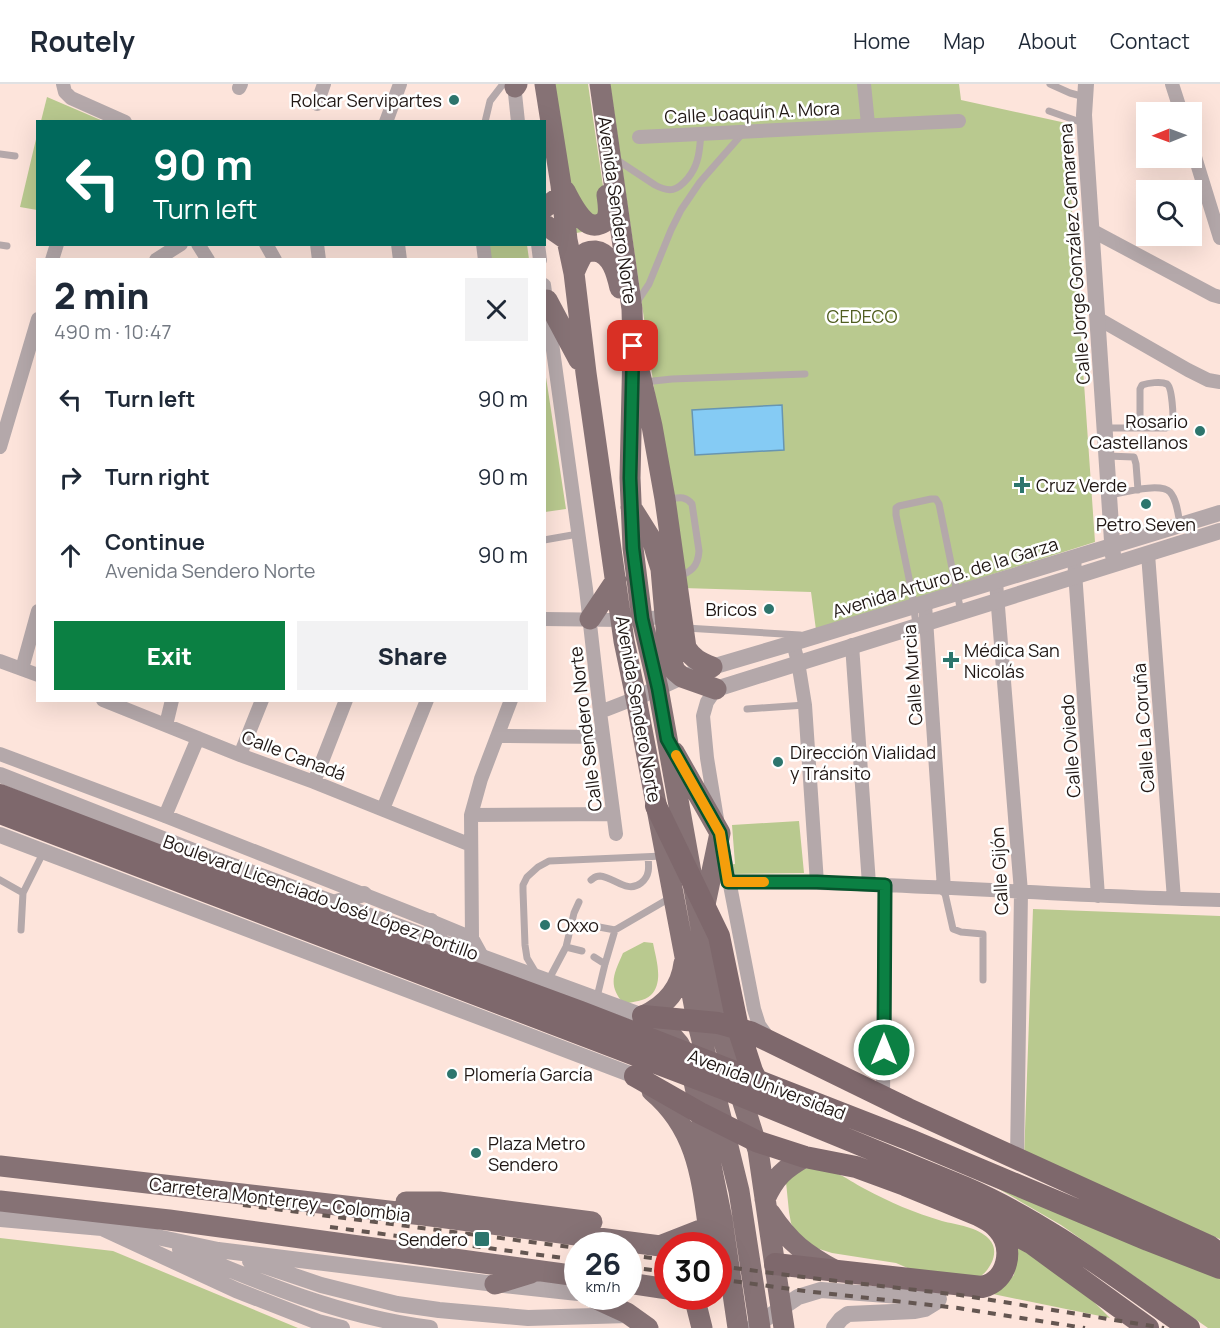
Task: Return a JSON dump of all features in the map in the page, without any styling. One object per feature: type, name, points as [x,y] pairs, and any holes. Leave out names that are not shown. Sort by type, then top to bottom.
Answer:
[{"type":"highway","name":"Boulevard Licenciado José López Portillo","points":[[0,795],[307,921]]},
{"type":"highway","points":[[657,806],[720,936],[718,1024],[752,1071],[768,1100],[784,1120],[804,1137],[813,1152]]},
{"type":"highway","name":"Boulevard Licenciado José López Portillo","points":[[0,813],[307,921]]},
{"type":"highway","name":"Avenida Universidad","points":[[307,921],[584,1014],[910,1140],[1002,1180],[1220,1268]]},
{"type":"highway","name":"Avenida Universidad","points":[[584,1014],[727,1090],[994,1200],[1050,1232],[1189,1328]]},
{"type":"highway","points":[[643,1016],[718,1024],[750,1032],[879,1096],[1209,1246],[1220,1254]]},
{"type":"highway","points":[[635,1076],[724,1126],[756,1141],[813,1152],[905,1185],[990,1221],[1046,1254],[1148,1328]]},
{"type":"highway","points":[[813,1152],[812,1119],[816,1105],[824,1098],[835,1094],[879,1096]]},
{"type":"highway","points":[[777,1274],[836,1271],[967,1286],[987,1286],[1001,1275],[1007,1259],[1003,1236],[990,1221]]},
{"type":"main road","name":"Avenida Sendero Norte","points":[[545,84],[550,148],[562,190],[567,240],[574,273],[616,580],[658,688],[718,1024],[724,1126],[739,1191],[759,1327]]},
{"type":"main road","name":"Avenida Sendero Norte","points":[[600,84],[632,309],[630,478],[633,548],[632,620],[627,656],[657,806],[657,856],[673,896],[683,949],[718,1024],[756,1141],[783,1318]]},
{"type":"main road","points":[[546,206],[562,190],[585,221],[591,225],[603,223],[608,211],[606,184],[610,155]]},
{"type":"main road","points":[[546,225],[567,240]]},
{"type":"main road","points":[[574,273],[586,253],[598,252],[611,262],[619,283],[652,426],[665,499],[664,555],[661,569],[674,622],[686,648],[692,657],[712,667]]},
{"type":"main road","points":[[546,292],[586,373]]},
{"type":"main road","points":[[594,432],[618,487],[664,555],[675,578],[674,622],[669,650],[675,670],[682,677],[716,689]]},
{"type":"main road","points":[[590,619],[616,580]]},
{"type":"main road","points":[[667,739],[720,833],[700,927]]},
{"type":"main road","points":[[643,1016],[664,1003],[676,988],[683,969],[683,949]]},
{"type":"main road","points":[[643,1016],[658,1022],[679,1044],[691,1067],[700,1113],[714,1230]]},
{"type":"main road","points":[[635,1076],[668,1105],[680,1121],[698,1163],[714,1230]]},
{"type":"main road","points":[[813,1152],[778,1176],[766,1203],[781,1229],[797,1246],[836,1271]]},
{"type":"main road","points":[[678,1232],[693,1212],[699,1194],[698,1163]]},
{"type":"main road","name":"Carretera Monterrey - Colombia","points":[[0,1166],[435,1216],[654,1246]]},
{"type":"main road","points":[[714,1230],[734,1205],[739,1191]]},
{"type":"main road","name":"Carretera Monterrey - Colombia","points":[[0,1201],[169,1220],[564,1274]]},
{"type":"main road","points":[[444,1258],[479,1253],[564,1262]]},
{"type":"main road","points":[[732,1271],[750,1261],[777,1274]]},
{"type":"main road","points":[[495,1284],[537,1271],[564,1284]]},
{"type":"main road","points":[[732,1279],[754,1286],[777,1274]]},
{"type":"main road","points":[[732,1306],[738,1328]]},
{"type":"main road","points":[[619,1310],[648,1328]]},
{"type":"main road","points":[[698,1310],[702,1328]]},
{"type":"main road","points":[[724,1310],[724,1328]]},
{"type":"street","points":[[63,84],[65,92],[71,99],[120,120]]},
{"type":"street","points":[[317,104],[324,84]]},
{"type":"street","points":[[387,120],[400,84]]},
{"type":"street","name":"Calle Joaquín A. Mora","points":[[864,84],[867,124]]},
{"type":"street","points":[[1172,84],[1178,102]]},
{"type":"street","points":[[512,85],[518,120]]},
{"type":"street","name":"Calle Jorge González Camarena","points":[[1085,90],[1091,230],[1114,564]]},
{"type":"street","name":"Calle Joaquín A. Mora","points":[[639,137],[959,121]]},
{"type":"street","points":[[1198,168],[1220,238]]},
{"type":"street","points":[[1091,230],[1220,297]]},
{"type":"street","points":[[159,258],[178,246]]},
{"type":"street","name":"Avenida Sendero Norte","points":[[546,292],[548,332],[590,619]]},
{"type":"street","points":[[1097,318],[1188,370],[1208,380],[1220,382]]},
{"type":"street","points":[[0,447],[36,326]]},
{"type":"street","name":"Avenida Arturo B. de la Garza","points":[[658,688],[712,667],[1220,513]]},
{"type":"street","name":"Avenida Arturo B. de la Garza","points":[[716,689],[1220,531]]},
{"type":"street","name":"Calle La Coruña","points":[[1148,554],[1174,899]]},
{"type":"street","name":"Calle Oviedo","points":[[1074,558],[1098,896]]},
{"type":"street","name":"Calle Gijón","points":[[996,582],[1021,892],[1017,1160]]},
{"type":"street","name":"Calle Murcia","points":[[919,605],[944,888]]},
{"type":"street","points":[[22,669],[36,618]]},
{"type":"street","points":[[546,619],[674,622]]},
{"type":"street","name":"Calle Sendero Norte","points":[[590,619],[616,834]]},
{"type":"street","points":[[794,644],[806,705],[817,882]]},
{"type":"street","points":[[852,645],[869,884]]},
{"type":"street","points":[[0,661],[36,674]]},
{"type":"street","points":[[600,712],[658,688]]},
{"type":"street","points":[[716,689],[706,702],[702,716],[707,758],[728,882],[756,1017],[764,1032],[775,1045]]},
{"type":"street","name":"Calle Canadá","points":[[108,702],[471,845]]},
{"type":"street","points":[[166,725],[172,702]]},
{"type":"street","points":[[240,755],[261,702]]},
{"type":"street","points":[[314,782],[345,702]]},
{"type":"street","points":[[383,809],[426,702]]},
{"type":"street","points":[[483,958],[472,938],[471,815],[481,779],[510,702]]},
{"type":"street","points":[[498,736],[603,737]]},
{"type":"street","points":[[165,816],[198,738]]},
{"type":"street","points":[[0,754],[165,816],[472,938]]},
{"type":"street","name":"Boulevard Licenciado José López Portillo","points":[[0,775],[248,871],[543,980],[584,1014],[643,1016]]},
{"type":"street","points":[[98,814],[107,795]]},
{"type":"street","points":[[471,815],[613,814]]},
{"type":"street","points":[[0,835],[635,1076],[652,1072],[658,1067],[666,1051],[666,1041],[660,1029],[643,1016]]},
{"type":"street","points":[[248,871],[257,852]]},
{"type":"street","points":[[728,882],[817,882],[1220,900]]},
{"type":"street","points":[[879,1096],[885,885]]},
{"type":"street","points":[[333,903],[364,894]]},
{"type":"street","points":[[431,921],[443,944]]},
{"type":"street","points":[[0,1219],[102,1228],[218,1250],[495,1284],[564,1290]]},
{"type":"street","points":[[102,1228],[236,1290],[318,1322],[342,1328]]},
{"type":"street","points":[[143,1234],[270,1287],[331,1307],[378,1319],[430,1328]]},
{"type":"street","points":[[218,1250],[321,1285],[397,1304],[528,1318],[629,1315]]},
{"type":"street","points":[[834,1328],[841,1318],[848,1314],[925,1309],[939,1299],[967,1286]]},
{"type":"street","points":[[759,1327],[783,1318],[798,1297],[821,1290],[939,1299]]},
{"type":"lane","points":[[1050,84],[1070,93],[1085,90]]},
{"type":"lane","points":[[485,120],[490,101],[512,85]]},
{"type":"lane","points":[[1049,111],[1085,124]]},
{"type":"lane","points":[[632,309],[649,284],[681,210],[700,182],[745,131]]},
{"type":"lane","points":[[610,155],[655,185],[674,190],[682,186],[693,172],[697,163],[701,133]]},
{"type":"lane","points":[[0,154],[15,156]]},
{"type":"lane","points":[[642,382],[805,374]]},
{"type":"lane","points":[[1104,428],[1140,428],[1166,428],[1172,424],[1171,391],[1167,384],[1142,385],[1140,389],[1140,428]]},
{"type":"lane","points":[[1106,456],[1134,457],[1138,490]]},
{"type":"lane","points":[[1109,495],[1138,490],[1165,489],[1171,493],[1181,525]]},
{"type":"lane","points":[[665,499],[683,497],[692,504],[699,551],[695,567],[690,573],[675,578]]},
{"type":"lane","points":[[919,605],[896,508],[936,499],[939,504],[961,612]]},
{"type":"lane","points":[[546,540],[579,534]]},
{"type":"lane","points":[[674,622],[818,636]]},
{"type":"lane","points":[[747,710],[806,705]]},
{"type":"lane","points":[[21,930],[23,893],[44,851]]},
{"type":"lane","points":[[591,880],[596,876],[601,876],[624,886],[639,885],[647,877],[657,856]]},
{"type":"lane","points":[[579,902],[566,947],[543,980],[527,958],[523,891],[526,877],[549,861],[657,856]]},
{"type":"lane","points":[[0,880],[23,893]]},
{"type":"lane","points":[[944,888],[953,929],[982,934],[983,980]]},
{"type":"lane","points":[[599,927],[615,930],[673,896]]},
{"type":"lane","points":[[571,927],[587,927]]},
{"type":"lane","points":[[584,1014],[605,964],[615,930]]},
{"type":"lane","points":[[566,947],[582,951]]},
{"type":"lane","points":[[594,957],[605,964]]},
{"type":"green space","points":[[549,84],[588,84],[609,227],[571,234]]},
{"type":"green space","name":"CEDECO","points":[[610,84],[959,84],[961,100],[1066,123],[1095,542],[816,630],[811,592],[683,588]]},
{"type":"green space","points":[[47,97],[101,120],[41,120]]},
{"type":"green space","points":[[36,139],[36,210],[20,207]]},
{"type":"green space","points":[[489,246],[527,246],[529,258],[491,258]]},
{"type":"green space","points":[[546,377],[566,509],[546,512]]},
{"type":"green space","points":[[799,821],[804,873],[729,874],[726,865],[735,864],[732,825]]},
{"type":"green space","points":[[1033,909],[1220,916],[1220,1239],[1024,1159]]},
{"type":"green space","points":[[644,942],[653,943],[658,970],[657,984],[648,997],[624,1004],[615,991],[615,973],[623,953]]},
{"type":"green space","points":[[809,1168],[836,1173],[902,1207],[979,1232],[989,1239],[994,1249],[990,1266],[978,1278],[910,1269],[896,1263],[832,1253],[813,1247],[794,1229],[791,1223],[786,1182],[791,1171]]},
{"type":"green space","points":[[966,1170],[1220,1279],[1220,1328],[1208,1328],[1061,1225]]},
{"type":"green space","points":[[0,1238],[113,1251],[298,1328],[0,1328]]},
{"type":"green space","points":[[1016,1246],[1075,1283],[1110,1318],[988,1293],[1002,1286],[1014,1275]]},
{"type":"water","points":[[782,405],[784,450],[695,455],[692,410]]},
{"type":"railway","points":[[243,1205],[564,1246]]},
{"type":"railway","points":[[330,1227],[564,1258]]},
{"type":"railway","points":[[642,1257],[654,1258]]},
{"type":"railway","points":[[732,1268],[960,1295],[1164,1328]]},
{"type":"railway","points":[[642,1269],[654,1270]]},
{"type":"railway","points":[[732,1281],[958,1308],[1085,1328]]},
{"type":"slow traffic","points":[[676,755],[720,833],[728,882],[764,882]]},
{"type":"place","name":"Rolcar Servipartes","points":[[454,100]]},
{"type":"place","name":"Rosario Castellanos","points":[[1200,431]]},
{"type":"place","name":"Cruz Verde","points":[[1022,485]]},
{"type":"place","name":"Petro Seven","points":[[1146,504]]},
{"type":"place","name":"Bricos","points":[[769,609]]},
{"type":"place","name":"Médica San Nicolás","points":[[951,660]]},
{"type":"place","name":"Dirección Vialidad y Tránsito","points":[[778,762]]},
{"type":"place","name":"Oxxo","points":[[545,925]]},
{"type":"place","name":"Plomería García","points":[[452,1074]]},
{"type":"place","name":"Plaza Metro Sendero","points":[[476,1153]]},
{"type":"place","name":"Sendero","points":[[482,1239]]},
{"type":"route","points":[[633,346],[630,478],[633,548],[642,619],[667,739],[720,833],[728,882],[885,885],[884,1050]]}]
